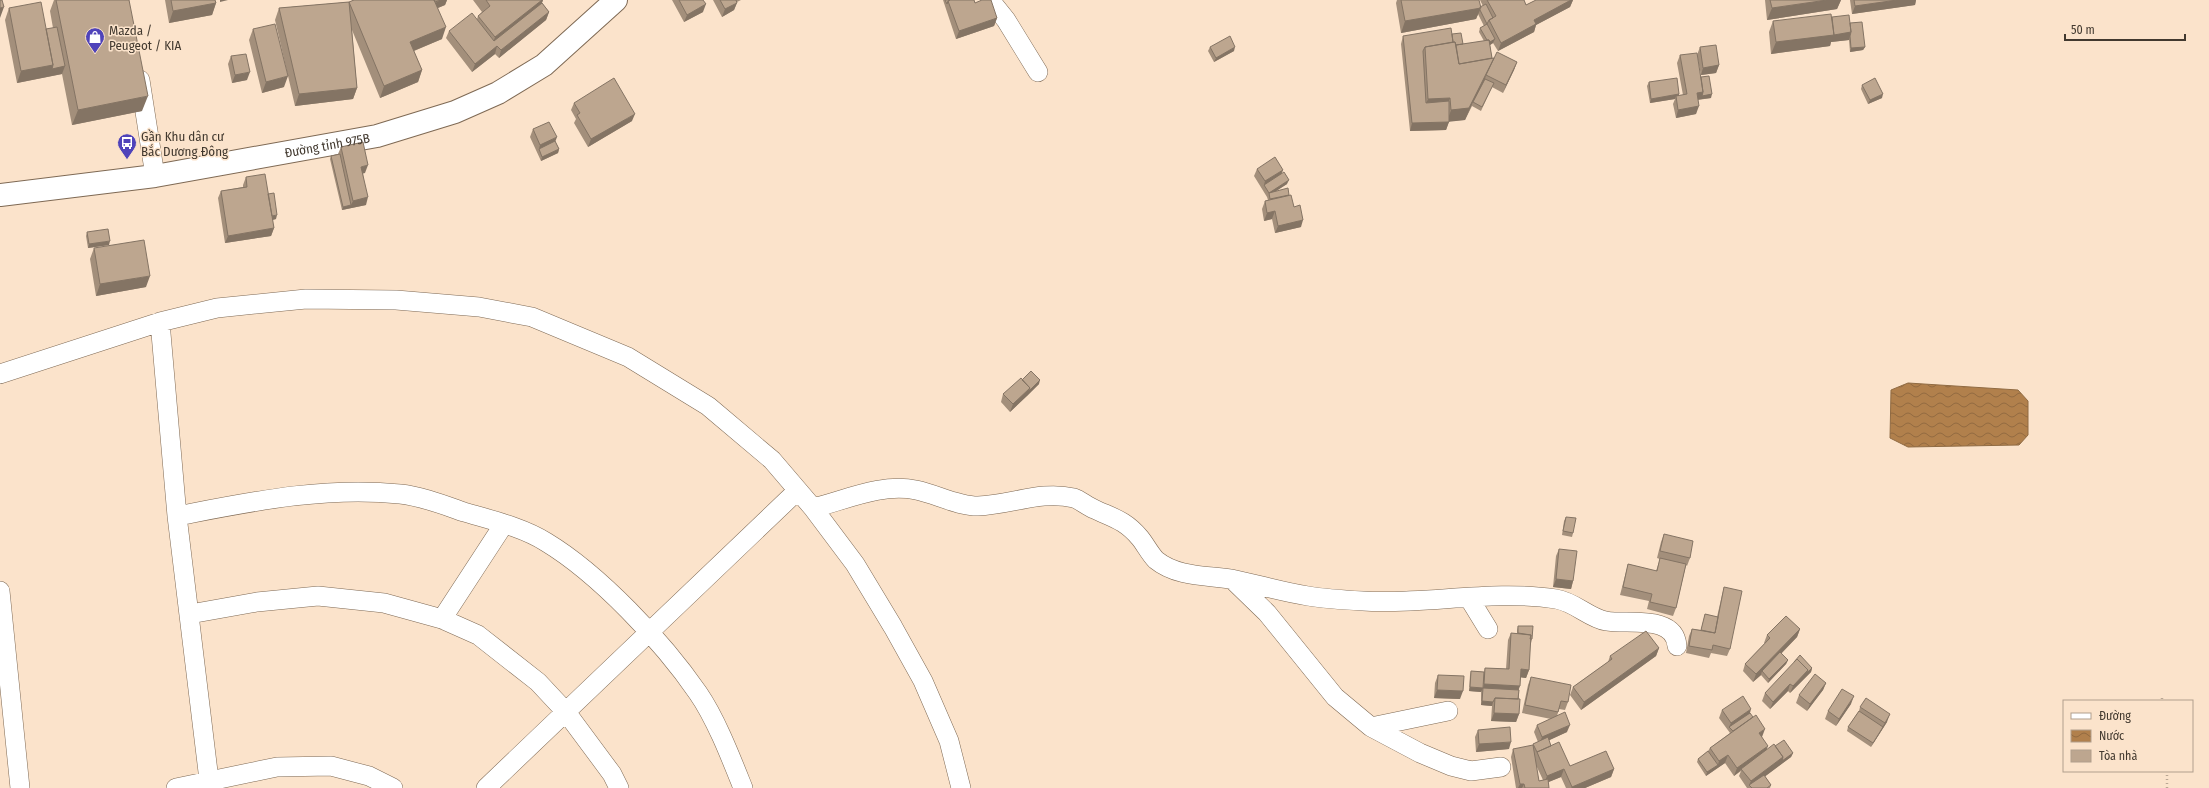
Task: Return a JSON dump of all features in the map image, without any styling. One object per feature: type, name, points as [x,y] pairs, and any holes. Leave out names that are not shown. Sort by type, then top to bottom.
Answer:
[{"type":"main road","name":"Đường tỉnh 975B","points":[[0,195],[155,176],[377,136],[456,112],[498,93],[544,65],[616,0]]},
{"type":"street","points":[[990,0],[1006,20],[1038,72]]},
{"type":"street","points":[[137,59],[155,176]]},
{"type":"street","points":[[0,374],[160,322],[217,308],[306,299],[396,300],[479,308],[532,317],[628,357],[708,406],[772,460],[813,508],[855,564],[893,627],[923,682],[949,741],[961,788]]},
{"type":"street","points":[[160,322],[177,516],[209,780]]},
{"type":"street","points":[[813,508],[877,490],[897,487],[916,490],[974,506],[1008,503],[1035,496],[1076,498],[1094,510],[1115,517],[1129,526],[1156,560],[1172,568],[1193,575],[1233,580],[1302,595],[1338,600],[1381,603],[1469,598],[1535,597],[1558,599],[1573,604],[1604,621],[1640,622],[1668,629],[1674,635],[1677,646]]},
{"type":"street","points":[[486,788],[651,633],[797,491]]},
{"type":"street","points":[[177,516],[269,498],[317,493],[401,494],[504,524],[546,542],[586,570],[651,633],[699,693],[729,753],[743,788]]},
{"type":"street","points":[[442,619],[504,524]]},
{"type":"street","points":[[1233,580],[1267,613],[1335,697],[1372,726],[1420,753],[1451,766],[1471,771],[1501,767]]},
{"type":"street","points":[[0,592],[20,788]]},
{"type":"street","points":[[190,614],[257,602],[318,596],[384,603],[442,619],[478,635],[538,682],[566,712],[612,774],[618,788]]},
{"type":"street","points":[[1469,598],[1488,629]]},
{"type":"street","points":[[1372,726],[1448,711]]},
{"type":"street","points":[[176,788],[277,767],[331,766],[369,776],[393,788]]},
{"type":"path","points":[[2167,772],[2167,788]]},
{"type":"water","points":[[1908,383],[2018,390],[2028,401],[2028,435],[2019,445],[1908,447],[1890,438],[1891,390]]},
{"type":"building","points":[[0,0],[2,0],[4,7],[0,8]]},
{"type":"building","name":"Mazda / Peugeot / KIA","points":[[56,0],[129,0],[148,96],[78,110]]},
{"type":"building","points":[[171,0],[215,0],[216,3],[173,11]]},
{"type":"building","points":[[354,0],[434,0],[446,27],[410,42],[422,70],[384,86],[349,2]]},
{"type":"building","points":[[486,0],[542,0],[495,37],[478,16],[490,6]]},
{"type":"building","points":[[679,0],[703,0],[706,4],[687,15]]},
{"type":"building","points":[[720,0],[736,0],[737,3],[725,9]]},
{"type":"building","points":[[974,0],[975,3],[982,0],[991,0],[997,18],[959,31],[948,1]]},
{"type":"building","points":[[1401,0],[1479,0],[1481,8],[1405,21]]},
{"type":"building","points":[[1487,0],[1524,0],[1526,5],[1536,0],[1571,0],[1534,20],[1536,24],[1501,43],[1489,20],[1496,16]]},
{"type":"building","points":[[1770,0],[1827,0],[1772,8]]},
{"type":"building","points":[[1854,0],[1897,0],[1855,6]]},
{"type":"building","points":[[41,2],[53,65],[21,71],[9,8]]},
{"type":"building","points":[[349,2],[357,88],[299,94],[279,8]]},
{"type":"building","points":[[542,3],[549,12],[501,50],[497,46],[475,64],[449,31],[472,13],[494,41]]},
{"type":"building","points":[[1486,4],[1493,18],[1489,20],[1487,24],[1480,10],[1480,7]]},
{"type":"building","points":[[1831,14],[1834,35],[1776,42],[1773,21]]},
{"type":"building","points":[[1849,15],[1851,32],[1834,35],[1832,17]]},
{"type":"building","points":[[1862,22],[1865,47],[1851,48],[1850,23]]},
{"type":"building","points":[[275,24],[288,76],[266,82],[253,29]]},
{"type":"building","points":[[1487,24],[1495,39],[1490,42],[1487,40],[1480,28]]},
{"type":"building","points":[[57,27],[65,66],[52,69],[53,65],[46,29]]},
{"type":"building","points":[[1451,28],[1453,42],[1425,47],[1423,51],[1426,103],[1449,101],[1449,122],[1412,123],[1403,36]]},
{"type":"building","points":[[1461,33],[1463,44],[1456,45],[1455,42],[1453,42],[1452,34]]},
{"type":"building","points":[[1230,36],[1235,47],[1216,58],[1210,47]]},
{"type":"building","points":[[1489,40],[1492,58],[1459,64],[1456,45]]},
{"type":"building","points":[[1455,42],[1459,64],[1494,58],[1469,108],[1451,110],[1450,98],[1428,99],[1425,47]]},
{"type":"building","points":[[1716,45],[1719,65],[1703,68],[1700,47]]},
{"type":"building","points":[[1497,52],[1517,62],[1506,85],[1486,75]]},
{"type":"building","points":[[1697,53],[1703,92],[1697,93],[1699,106],[1678,110],[1676,96],[1687,94],[1680,55]]},
{"type":"building","points":[[246,54],[250,72],[235,75],[231,56]]},
{"type":"building","points":[[1709,76],[1712,94],[1702,96],[1703,92],[1701,77]]},
{"type":"building","points":[[614,78],[635,114],[591,139],[577,115],[580,113],[574,103]]},
{"type":"building","points":[[1677,78],[1679,94],[1651,99],[1649,82]]},
{"type":"building","points":[[1875,78],[1883,94],[1870,100],[1862,85]]},
{"type":"building","points":[[1485,79],[1494,83],[1482,107],[1473,102]]},
{"type":"building","points":[[549,122],[557,137],[540,145],[533,129]]},
{"type":"building","points":[[555,141],[559,149],[542,157],[539,149]]},
{"type":"building","points":[[363,142],[368,165],[361,167],[368,197],[353,201],[341,147]]},
{"type":"building","points":[[340,154],[351,205],[343,207],[331,156]]},
{"type":"building","points":[[1275,157],[1283,170],[1265,181],[1257,169]]},
{"type":"building","points":[[1284,172],[1289,180],[1269,193],[1264,185]]},
{"type":"building","points":[[265,174],[274,228],[228,236],[221,191],[247,187],[246,177]]},
{"type":"building","points":[[1288,188],[1289,195],[1270,199],[1269,193]]},
{"type":"building","points":[[274,193],[277,215],[272,216],[268,194]]},
{"type":"building","points":[[1291,195],[1294,207],[1300,205],[1303,220],[1278,226],[1275,211],[1267,213],[1265,201]]},
{"type":"building","points":[[108,229],[110,241],[89,244],[87,232]]},
{"type":"building","points":[[144,240],[150,276],[100,284],[94,248]]},
{"type":"building","points":[[1031,371],[1040,380],[1028,392],[1030,388],[1022,380]]},
{"type":"building","points":[[1021,378],[1030,388],[1013,404],[1003,394]]},
{"type":"building","points":[[1566,517],[1576,518],[1573,533],[1563,531]]},
{"type":"building","points":[[1664,534],[1693,541],[1690,558],[1660,551]]},
{"type":"building","points":[[1559,549],[1577,551],[1573,581],[1556,579]]},
{"type":"building","points":[[1660,558],[1686,564],[1676,608],[1650,602],[1652,594],[1623,587],[1628,564],[1657,571]]},
{"type":"building","points":[[1724,587],[1742,591],[1730,649],[1713,645],[1712,650],[1689,646],[1692,629],[1715,633]]},
{"type":"building","points":[[1705,614],[1718,617],[1715,633],[1701,630]]},
{"type":"building","points":[[1786,616],[1800,629],[1756,674],[1745,664],[1770,638],[1767,635]]},
{"type":"building","points":[[1518,626],[1533,626],[1532,639],[1530,639],[1531,635],[1518,633]]},
{"type":"building","points":[[1646,631],[1659,648],[1584,702],[1573,687],[1612,659],[1610,656]]},
{"type":"building","points":[[1511,633],[1531,635],[1529,670],[1521,669],[1520,686],[1484,684],[1485,668],[1509,669]]},
{"type":"building","points":[[1780,652],[1788,660],[1769,679],[1762,671]]},
{"type":"building","points":[[1800,655],[1812,668],[1806,674],[1808,670],[1797,659],[1794,662]]},
{"type":"building","points":[[1797,659],[1808,670],[1793,686],[1790,684],[1773,702],[1765,693]]},
{"type":"building","points":[[1471,671],[1484,672],[1483,688],[1470,687]]},
{"type":"building","points":[[1815,674],[1826,683],[1810,704],[1799,695]]},
{"type":"building","points":[[1438,675],[1464,676],[1463,691],[1437,690]]},
{"type":"building","points":[[1531,677],[1571,685],[1568,702],[1561,701],[1558,712],[1525,705]]},
{"type":"building","points":[[1483,688],[1519,690],[1518,699],[1495,698],[1493,702],[1482,701]]},
{"type":"building","points":[[1842,689],[1854,696],[1839,719],[1828,711]]},
{"type":"building","points":[[1743,696],[1751,709],[1731,723],[1722,710]]},
{"type":"building","points":[[1495,698],[1520,699],[1519,714],[1494,713]]},
{"type":"building","points":[[1866,698],[1890,714],[1885,723],[1860,707]]},
{"type":"building","points":[[1859,711],[1883,727],[1873,743],[1848,727]]},
{"type":"building","points":[[1565,712],[1570,725],[1542,737],[1537,725]]},
{"type":"building","points":[[1750,713],[1753,717],[1733,731],[1729,727]]},
{"type":"building","points":[[1756,715],[1765,729],[1759,733],[1768,746],[1737,768],[1728,755],[1719,761],[1710,748]]},
{"type":"building","points":[[1510,727],[1511,742],[1479,744],[1478,730]]},
{"type":"building","points":[[1548,737],[1551,746],[1537,752],[1533,744]]},
{"type":"building","points":[[1784,740],[1793,753],[1782,761],[1783,757],[1775,746]]},
{"type":"building","points":[[1559,742],[1570,766],[1606,751],[1614,769],[1572,787],[1564,769],[1547,776],[1537,752]]},
{"type":"building","points":[[1774,744],[1783,757],[1751,781],[1741,769]]},
{"type":"building","points":[[1533,745],[1539,781],[1548,779],[1549,788],[1525,788],[1524,784],[1520,784],[1513,749]]},
{"type":"building","points":[[1708,751],[1718,765],[1707,772],[1698,759]]},
{"type":"building","points":[[1764,775],[1771,785],[1767,788],[1752,788],[1749,785]]},
{"type":"place","name":"Mazda / Peugeot / KIA","points":[[95,54]]},
{"type":"place","name":"Gần Khu dân cư Bắc Dương Đông","points":[[127,160]]}]
